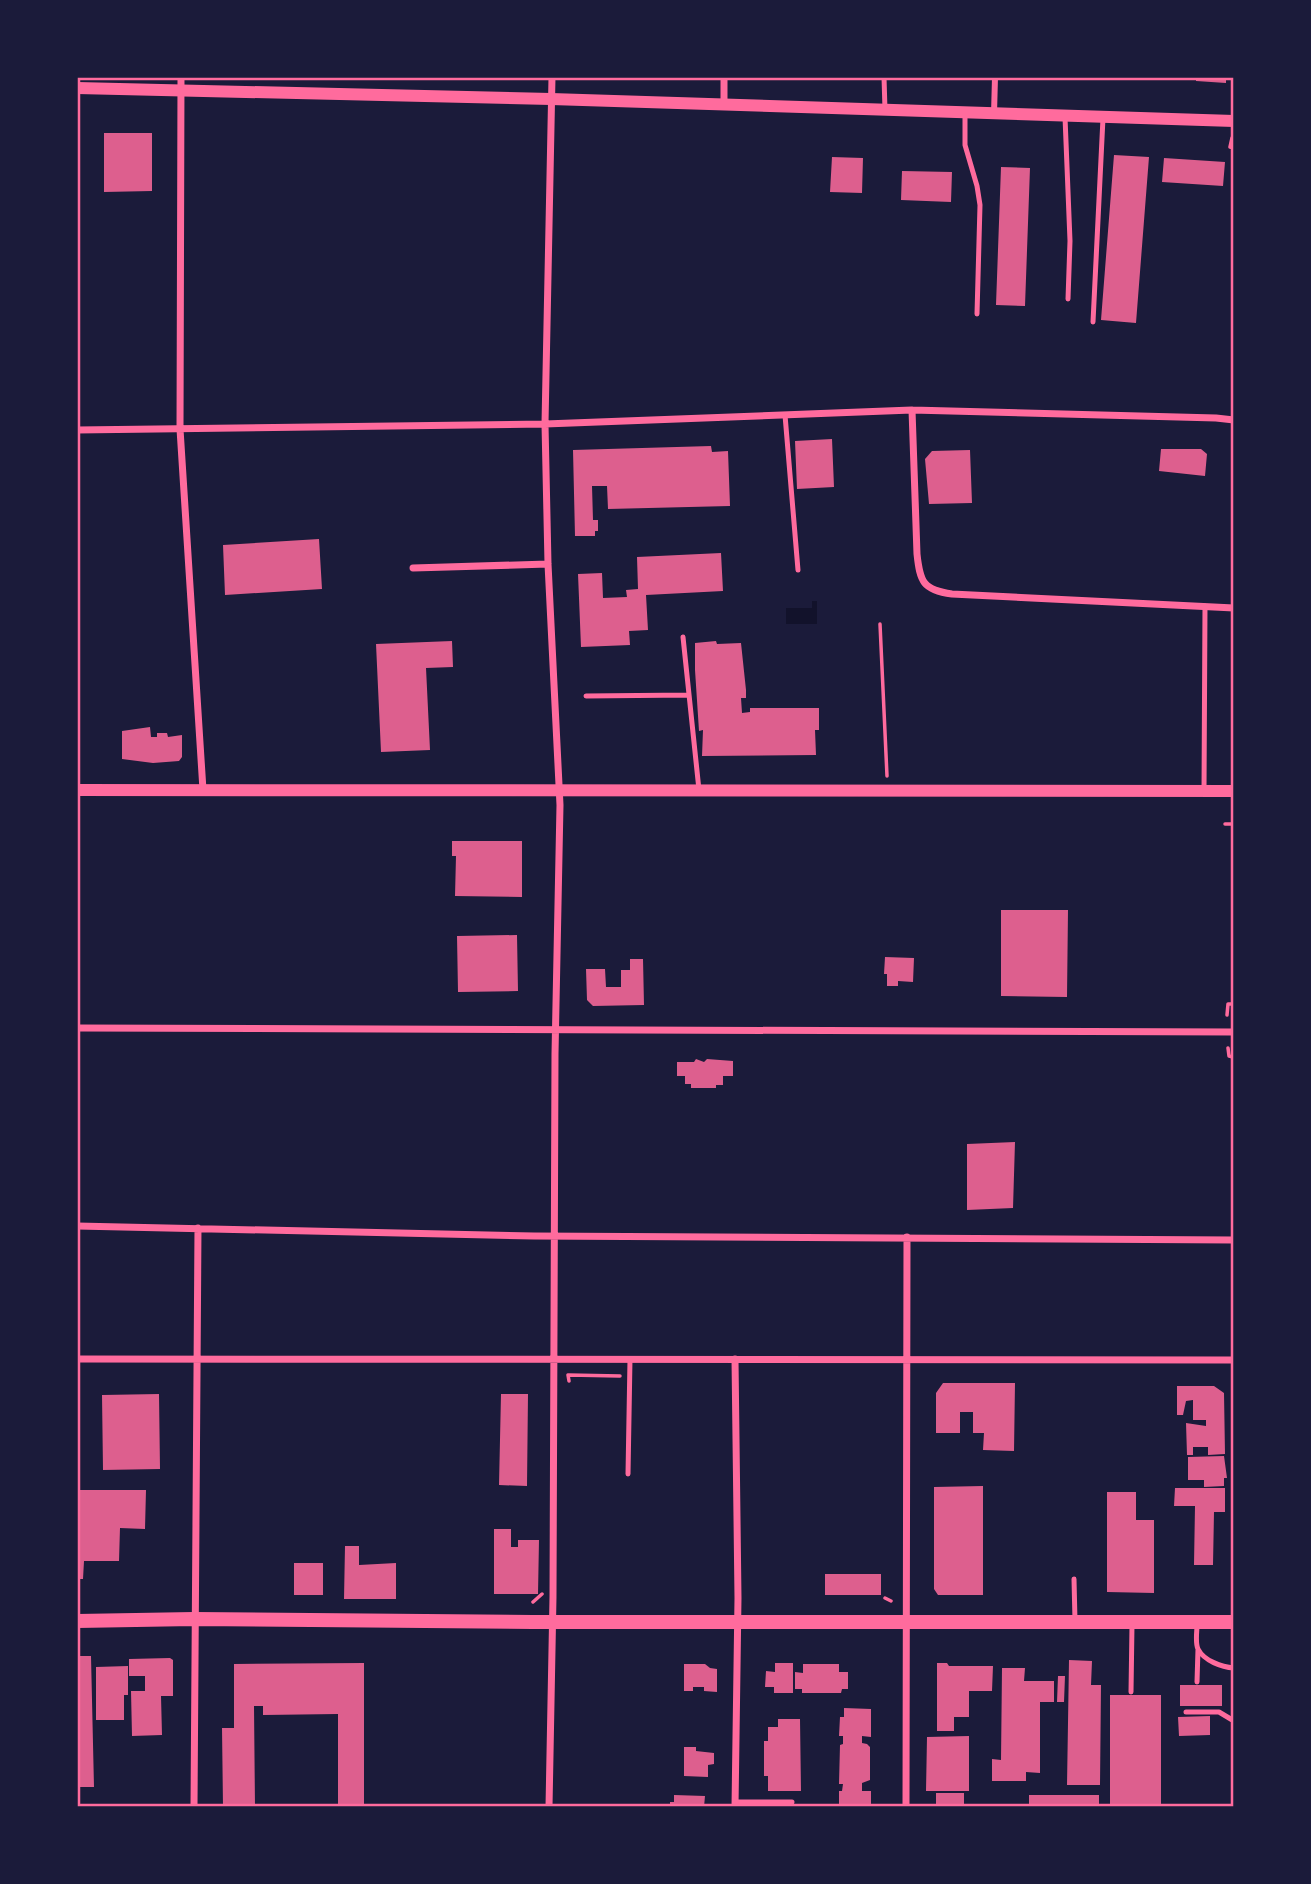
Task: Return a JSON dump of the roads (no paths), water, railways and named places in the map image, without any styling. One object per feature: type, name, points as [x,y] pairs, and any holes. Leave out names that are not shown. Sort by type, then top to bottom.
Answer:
[{"type":"main road","points":[[77,1621],[194,1619],[737,1623],[1234,1622]]},
{"type":"street","points":[[549,1807],[560,790],[548,564],[545,424],[552,77]]},
{"type":"street","points":[[724,77],[724,105]]},
{"type":"street","points":[[994,114],[995,77]]},
{"type":"street","points":[[180,84],[180,429],[203,790]]},
{"type":"street","points":[[77,88],[180,84],[1234,121]]},
{"type":"street","points":[[77,430],[545,424],[912,410],[1234,420]]},
{"type":"street","points":[[912,410],[919,572],[924,584],[937,592],[1234,608]]},
{"type":"street","points":[[413,568],[548,564]]},
{"type":"street","points":[[77,790],[1234,791]]},
{"type":"street","points":[[77,1028],[1234,1032]]},
{"type":"street","points":[[77,1226],[555,1236],[1234,1240]]},
{"type":"street","points":[[194,1807],[198,1228]]},
{"type":"street","points":[[906,1807],[907,1237]]},
{"type":"street","points":[[77,1359],[1234,1360]]},
{"type":"street","points":[[735,1359],[735,1805]]},
{"type":"lane","points":[[884,77],[885,110]]},
{"type":"lane","points":[[964,113],[965,145],[980,205],[976,314]]},
{"type":"lane","points":[[1065,116],[1070,241],[1068,299]]},
{"type":"lane","points":[[1093,321],[1104,117]]},
{"type":"lane","points":[[785,415],[798,570]]},
{"type":"lane","points":[[1204,791],[1205,606]]},
{"type":"lane","points":[[683,637],[699,790]]},
{"type":"lane","points":[[586,696],[689,695]]},
{"type":"lane","points":[[628,1474],[630,1359]]},
{"type":"lane","points":[[1074,1579],[1075,1622]]},
{"type":"lane","points":[[1131,1692],[1133,1622]]},
{"type":"lane","points":[[1197,1622],[1197,1682]]},
{"type":"lane","points":[[1198,1649],[1213,1663],[1234,1668]]},
{"type":"lane","points":[[1186,1712],[1219,1712],[1234,1721]]},
{"type":"lane","points":[[735,1805],[792,1802]]}]
